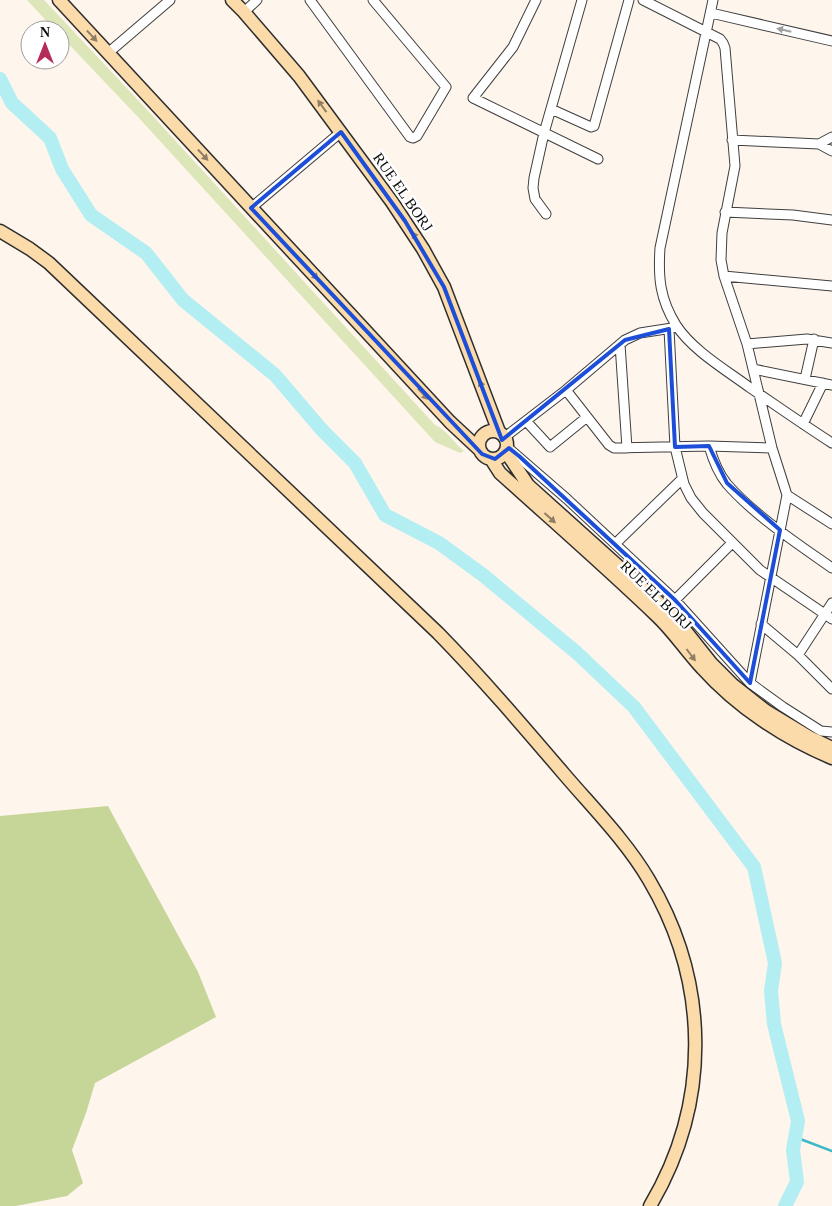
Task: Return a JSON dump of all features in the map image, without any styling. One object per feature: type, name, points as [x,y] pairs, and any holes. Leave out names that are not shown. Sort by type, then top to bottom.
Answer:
[{"type":"main road","points":[[59,0],[450,422],[486,458],[500,458],[504,442],[490,431],[482,437],[480,450]]},
{"type":"main road","name":"RUE EL BORJ","points":[[232,0],[299,76],[405,221],[444,287],[504,442],[528,485],[657,601],[680,624],[711,663],[733,685],[766,711],[809,737],[832,748]]},
{"type":"main road","points":[[0,231],[49,263],[438,633],[475,671],[555,764],[616,836],[648,878],[672,926],[683,959],[693,1002],[696,1055],[693,1090],[681,1138],[671,1167],[650,1206]]},
{"type":"main road","name":"RUE EL BORJ","points":[[491,459],[500,473],[669,627],[701,668],[726,692],[761,719],[800,743],[832,758]]},
{"type":"street","points":[[108,53],[170,0]]},
{"type":"street","points":[[244,12],[257,0]]},
{"type":"street","points":[[322,0],[312,3],[410,137],[413,138],[417,136],[446,86],[378,2]]},
{"type":"street","points":[[536,0],[513,47],[473,98],[598,159]]},
{"type":"street","points":[[546,214],[535,198],[534,178],[544,133],[582,0]]},
{"type":"street","points":[[551,109],[591,127],[594,126],[629,0]]},
{"type":"street","points":[[643,0],[720,39],[725,48],[734,174],[725,212],[721,246],[724,276],[747,344],[772,448],[787,495],[750,683]]},
{"type":"street","points":[[711,1],[711,13],[660,248],[660,288],[673,328],[675,447],[682,480],[691,498],[732,543],[760,570],[828,617]]},
{"type":"street","points":[[711,13],[832,41]]},
{"type":"street","points":[[251,208],[341,132]]},
{"type":"street","points":[[819,144],[832,137]]},
{"type":"street","points":[[732,140],[819,144],[832,151]]},
{"type":"street","points":[[725,212],[832,220]]},
{"type":"street","points":[[724,276],[832,286]]},
{"type":"street","points":[[832,443],[760,395],[673,328],[633,336],[620,344],[526,421],[504,442],[675,600],[750,683],[782,707],[821,731],[832,732]]},
{"type":"street","points":[[747,344],[814,339],[832,343]]},
{"type":"street","points":[[805,379],[814,339]]},
{"type":"street","points":[[620,344],[628,448]]},
{"type":"street","points":[[753,370],[827,384],[803,424]]},
{"type":"street","points":[[566,390],[608,446],[614,448],[709,446],[772,448]]},
{"type":"street","points":[[526,421],[550,447],[587,417]]},
{"type":"street","points":[[709,446],[715,465],[727,483],[745,501],[780,530],[832,568]]},
{"type":"street","points":[[615,544],[682,480]]},
{"type":"street","points":[[787,495],[832,524]]},
{"type":"street","points":[[675,600],[732,543]]},
{"type":"street","points":[[798,655],[828,617],[832,603]]},
{"type":"street","points":[[761,624],[798,655],[832,689]]},
{"type":"highlighted area","points":[[341,132],[405,221],[444,287],[502,440],[625,340],[669,329],[675,447],[709,446],[727,483],[780,530],[750,683],[675,600],[519,456],[509,448],[495,459],[482,454],[251,208]]},
{"type":"green space","points":[[27,0],[44,0],[63,20],[46,20]]},
{"type":"green space","points":[[70,28],[435,425],[443,430],[464,451],[460,453],[435,442],[138,117],[70,46]]},
{"type":"green space","points":[[108,806],[198,972],[216,1017],[95,1083],[72,1150],[83,1183],[67,1196],[16,1206],[0,1206],[0,816]]},
{"type":"waterway","points":[[0,79],[12,103],[50,138],[62,169],[91,215],[146,253],[183,300],[275,375],[322,430],[355,463],[385,515],[439,543],[483,575],[577,653],[634,707],[754,867],[775,963],[771,991],[774,1024],[798,1121],[793,1150],[797,1182],[785,1206]]},
{"type":"waterway","points":[[795,1137],[832,1151]]}]
